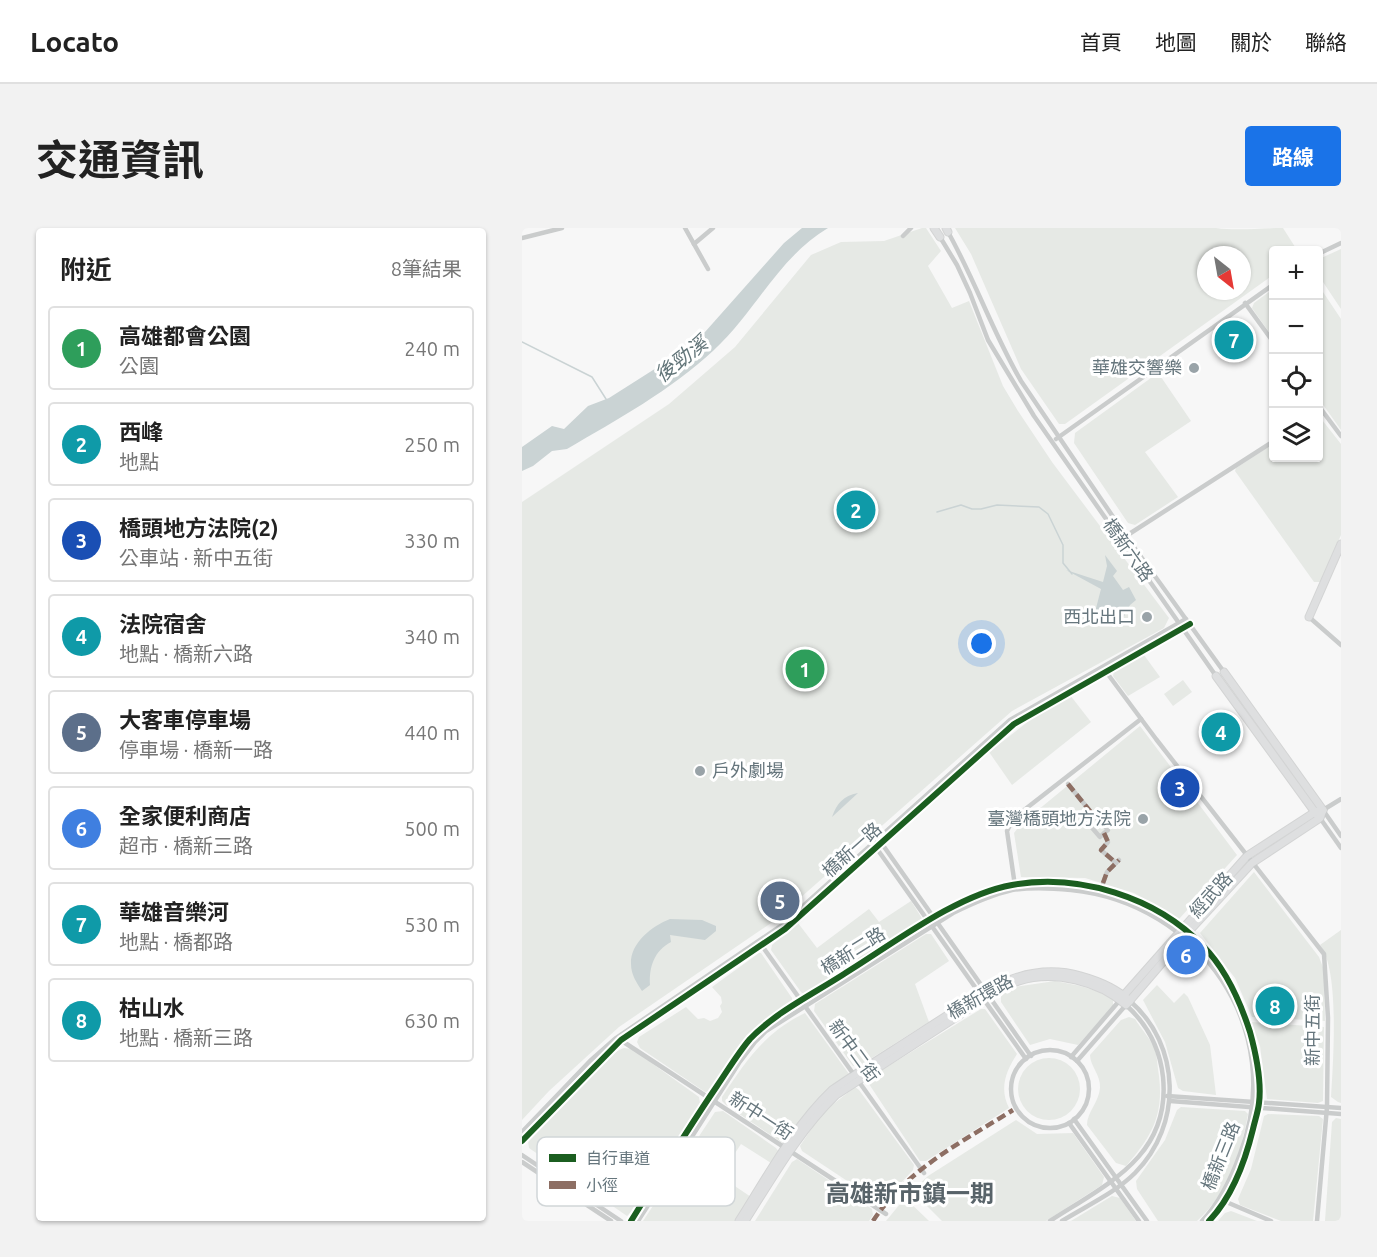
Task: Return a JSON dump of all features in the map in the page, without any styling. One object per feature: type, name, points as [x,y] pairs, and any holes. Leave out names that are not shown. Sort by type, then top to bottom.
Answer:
[{"type":"street","points":[[522,238],[562,228]]},
{"type":"street","points":[[685,228],[708,269]]},
{"type":"street","points":[[694,244],[712,228]]},
{"type":"street","points":[[903,236],[911,228]]},
{"type":"street","points":[[934,228],[940,237]]},
{"type":"street","name":"橋新六路","points":[[947,230],[967,265],[1009,362],[1126,536],[1341,836]]},
{"type":"street","name":"橋新六路","points":[[940,237],[966,284],[988,340],[1028,407],[1216,676],[1341,848]]},
{"type":"street","points":[[1323,252],[1341,243]]},
{"type":"street","points":[[1051,442],[1269,287]]},
{"type":"street","points":[[1245,303],[1269,336]]},
{"type":"street","points":[[1323,415],[1341,436]]},
{"type":"street","points":[[1126,536],[1269,444]]},
{"type":"street","points":[[1341,544],[1309,617],[1341,645]]},
{"type":"street","name":"橋新一路","points":[[522,1132],[590,1061],[673,1001],[785,929],[878,844],[956,767],[1010,720],[1188,622]]},
{"type":"street","points":[[1104,669],[1247,856]]},
{"type":"street","points":[[1015,887],[1007,831],[1011,823],[1018,814],[1141,719]]},
{"type":"street","points":[[1068,784],[1108,830],[1100,837],[1087,822],[1094,816]]},
{"type":"street","name":"經武路","points":[[1071,1057],[1125,1000],[1247,856],[1314,812],[1323,810],[1341,799]]},
{"type":"street","points":[[1320,818],[1323,810]]},
{"type":"street","name":"經武路","points":[[1183,933],[1252,863],[1320,818]]},
{"type":"street","points":[[1103,884],[1107,872],[1118,861],[1101,850],[1108,842],[1104,834]]},
{"type":"street","points":[[878,844],[985,996],[1026,1059]]},
{"type":"street","name":"新中五街","points":[[1247,856],[1324,954],[1328,1018],[1327,1110],[1317,1221]]},
{"type":"street","name":"橋新二路","points":[[684,1137],[749,1041],[763,1027],[933,922],[973,903],[1015,887],[1062,883],[1107,891],[1141,902],[1183,933]]},
{"type":"street","name":"橋新三路","points":[[1183,933],[1211,964],[1226,987],[1241,1020],[1250,1055],[1256,1105],[1248,1152],[1209,1221]]},
{"type":"street","name":"新中二街","points":[[760,943],[924,1173]]},
{"type":"street","name":"橋新環路","points":[[739,1221],[820,1102],[832,1090],[856,1078],[1016,976],[1046,971],[1091,978],[1105,984],[1125,1000],[1155,1045],[1167,1098],[1162,1132],[1143,1164],[1116,1187],[1062,1221]]},
{"type":"street","points":[[985,996],[1031,1056]]},
{"type":"street","name":"經武路","points":[[1077,1061],[1125,1000]]},
{"type":"street","name":"橋新二路","points":[[692,1137],[755,1042],[803,1003]]},
{"type":"street","name":"橋新一路","points":[[522,1141],[619,1039]]},
{"type":"street","name":"新中一街","points":[[619,1039],[886,1214]]},
{"type":"street","points":[[1047,1051],[1064,1053],[1071,1057],[1077,1061],[1087,1077],[1089,1096],[1086,1105],[1072,1121],[1059,1127],[1048,1128],[1028,1121],[1020,1113],[1013,1100],[1012,1082],[1019,1066],[1031,1056],[1047,1051]]},
{"type":"street","points":[[1167,1098],[1327,1110],[1341,1114]]},
{"type":"street","name":"橋新環路","points":[[1050,1221],[1112,1182],[1139,1158],[1157,1128],[1167,1098]]},
{"type":"street","points":[[1327,1110],[1341,1108]]},
{"type":"street","points":[[1072,1121],[1121,1183],[1147,1221]]},
{"type":"street","points":[[1072,1121],[1139,1221]]},
{"type":"street","name":"橋新環路","points":[[745,1221],[787,1150]]},
{"type":"street","points":[[522,1155],[537,1165]]},
{"type":"street","points":[[522,1162],[537,1172]]},
{"type":"street","points":[[1222,1200],[1271,1221]]},
{"type":"street","name":"橋新三路","points":[[1202,1221],[1222,1200]]},
{"type":"street","points":[[588,1206],[611,1221]]},
{"type":"street","points":[[598,1206],[621,1221]]},
{"type":"street","name":"橋新二路","points":[[631,1221],[641,1206]]},
{"type":"street","name":"橋新二路","points":[[638,1221],[648,1206]]},
{"type":"shaded area","points":[[926,228],[941,251],[928,266],[952,308],[969,301],[1003,386],[1018,411],[1052,462],[1169,618],[1164,628],[1012,711],[774,921],[619,1027],[549,1091],[522,1120],[522,502],[669,404],[735,347],[811,255],[841,242],[884,241]]},
{"type":"shaded area","points":[[955,228],[1283,228],[1294,246],[1269,246],[1269,278],[1251,291],[1251,246],[1197,246],[1197,300],[1238,300],[1065,424],[1059,424],[1021,369],[971,254]]},
{"type":"shaded area","points":[[1341,249],[1341,309],[1323,282],[1323,257]]},
{"type":"shaded area","points":[[1269,292],[1269,332],[1252,308],[1254,303]]},
{"type":"shaded area","points":[[1323,292],[1341,319],[1341,430],[1323,405]]},
{"type":"shaded area","points":[[1155,375],[1161,377],[1191,421],[1145,452],[1178,497],[1135,525],[1128,523],[1074,443],[1075,433]]},
{"type":"shaded area","points":[[1323,421],[1341,444],[1341,535],[1320,582],[1314,582],[1235,471],[1236,468],[1269,447],[1269,462],[1323,462]]},
{"type":"shaded area","points":[[1144,655],[1160,677],[1128,696],[1113,676],[1114,671]]},
{"type":"shaded area","points":[[1183,680],[1192,692],[1173,706],[1164,694]]},
{"type":"shaded area","points":[[1070,695],[1091,722],[1012,785],[989,752],[1034,717]]},
{"type":"shaded area","points":[[1140,726],[1237,855],[1179,919],[1134,893],[1085,878],[1021,877],[1014,833],[1021,824]]},
{"type":"shaded area","points":[[1254,872],[1319,957],[1324,970],[1325,1021],[1252,1017],[1235,978],[1200,933]]},
{"type":"shaded area","points":[[911,901],[923,920],[805,995],[771,950],[772,945],[798,923],[817,948],[869,909],[879,922]]},
{"type":"shaded area","points":[[1341,930],[1341,1103],[1331,1097],[1334,1041],[1333,995],[1326,957],[1320,945]]},
{"type":"shaded area","points":[[926,934],[931,934],[949,961],[915,984],[929,1022],[859,1066],[853,1066],[814,1011],[815,1004]]},
{"type":"shaded area","points":[[759,953],[792,1001],[754,1031],[710,1091],[705,1092],[640,1048],[637,1042],[639,1037],[686,1007],[698,1019],[704,1018],[710,1021],[718,1018],[722,1012],[721,997],[712,987]]},
{"type":"shaded area","points":[[1055,981],[1100,993],[1113,1000],[1113,1007],[1078,1045],[1050,1039],[1030,1045],[1001,1002],[1001,995],[1015,987]]},
{"type":"shaded area","points":[[1157,985],[1174,1003],[1184,993],[1188,997],[1210,1045],[1216,1095],[1183,1091],[1178,1088],[1165,1042],[1143,1000]]},
{"type":"shaded area","points":[[981,1009],[985,1009],[1017,1054],[1005,1080],[1004,1094],[1009,1108],[926,1161],[920,1161],[869,1084],[869,1078]]},
{"type":"shaded area","points":[[805,1013],[849,1074],[838,1081],[805,1114],[784,1144],[726,1105],[722,1097],[767,1038]]},
{"type":"shaded area","points":[[1129,1017],[1135,1019],[1155,1050],[1160,1098],[1150,1133],[1126,1166],[1116,1163],[1087,1125],[1100,1088],[1090,1055],[1121,1020]]},
{"type":"shaded area","points":[[1251,1022],[1324,1027],[1323,1101],[1318,1103],[1267,1099],[1260,1046]]},
{"type":"shaded area","points":[[624,1048],[632,1049],[699,1097],[700,1103],[679,1137],[537,1137],[537,1154],[529,1148],[528,1141],[561,1104],[587,1075]]},
{"type":"shaded area","points":[[1043,1058],[1055,1058],[1071,1067],[1078,1077],[1080,1089],[1078,1101],[1071,1111],[1055,1120],[1043,1120],[1032,1115],[1023,1106],[1018,1095],[1018,1083],[1023,1072],[1032,1063]]},
{"type":"shaded area","points":[[855,1087],[914,1165],[913,1170],[885,1200],[879,1202],[802,1151],[800,1146],[822,1113]]},
{"type":"shaded area","points":[[1181,1107],[1245,1111],[1248,1114],[1237,1158],[1224,1186],[1207,1211],[1197,1221],[1158,1221],[1137,1189],[1136,1181],[1165,1140],[1177,1110]]},
{"type":"shaded area","points":[[723,1111],[776,1148],[779,1152],[771,1163],[741,1144],[735,1153],[735,1137],[698,1137],[715,1112]]},
{"type":"shaded area","points":[[1268,1114],[1319,1116],[1323,1119],[1313,1221],[1281,1221],[1240,1205],[1238,1199],[1251,1169],[1264,1116]]},
{"type":"shaded area","points":[[1336,1118],[1341,1119],[1341,1221],[1325,1221],[1332,1122]]},
{"type":"shaded area","points":[[1016,1120],[1037,1134],[1073,1133],[1104,1177],[1102,1185],[1046,1221],[942,1221],[912,1191],[928,1176]]},
{"type":"shaded area","points":[[797,1159],[872,1209],[873,1215],[869,1221],[755,1221],[792,1162]]},
{"type":"shaded area","points":[[735,1186],[751,1197],[736,1221],[643,1221],[653,1206],[735,1206]]},
{"type":"shaded area","points":[[1112,1196],[1120,1198],[1136,1221],[1071,1221]]},
{"type":"shaded area","points":[[905,1198],[929,1221],[886,1221]]},
{"type":"shaded area","points":[[613,1206],[635,1206],[627,1216]]},
{"type":"shaded area","points":[[1231,1211],[1257,1221],[1218,1221],[1225,1213]]},
{"type":"water","name":"後勁溪","points":[[802,228],[828,228],[795,254],[729,335],[697,365],[680,379],[624,415],[567,449],[552,451],[533,466],[522,471],[522,447],[552,426],[564,429],[588,406],[609,398],[672,358],[705,332],[784,243]]},
{"type":"water","points":[[1105,555],[1117,571],[1113,576],[1123,590],[1129,587],[1136,600],[1130,605],[1122,620],[1111,624],[1099,623],[1094,616],[1101,589],[1066,570],[1103,582],[1107,566]]},
{"type":"water","points":[[858,793],[832,817],[841,801]]},
{"type":"water","points":[[670,919],[702,920],[716,926],[716,931],[705,940],[670,935],[671,942],[660,950],[654,960],[650,972],[650,985],[642,991],[631,968],[634,949],[649,931]]},
{"type":"waterway","points":[[522,342],[592,377],[606,399]]},
{"type":"waterway","points":[[937,512],[961,505],[972,509],[997,505],[1039,507],[1048,514],[1063,545],[1063,563],[1072,574]]},
{"type":"marked path","points":[[1068,784],[1094,816]]},
{"type":"marked path","points":[[1104,833],[1108,842],[1101,850],[1116,863]]},
{"type":"marked path","points":[[1103,883],[1107,872],[1119,860]]},
{"type":"marked path","points":[[873,1221],[902,1186],[919,1171],[955,1145],[1013,1110]]},
{"type":"cycle path","points":[[522,1141],[621,1040],[785,929],[1014,724],[1190,624]]},
{"type":"cycle path","points":[[683,1137],[733,1062],[760,1029],[795,1004],[925,922],[969,899],[1012,885],[1038,882],[1089,886],[1140,902],[1163,914],[1184,929],[1219,965],[1237,997],[1246,1020],[1259,1076],[1259,1103],[1250,1141],[1237,1178],[1225,1201],[1209,1221]]},
{"type":"cycle path","points":[[631,1221],[640,1206]]},
{"type":"place","name":"華雄音樂河","points":[[1234,340]]},
{"type":"place","name":"華雄交響樂","points":[[1194,368]]},
{"type":"place","name":"西峰","points":[[856,510]]},
{"type":"place","name":"西北出口","points":[[1147,617]]},
{"type":"place","name":"高雄都會公園","points":[[805,669]]},
{"type":"place","name":"法院宿舍","points":[[1221,732]]},
{"type":"place","name":"戶外劇場","points":[[700,771]]},
{"type":"place","name":"橋頭地方法院(2)","points":[[1180,788]]},
{"type":"place","name":"臺灣橋頭地方法院","points":[[1143,819]]},
{"type":"place","name":"大客車停車場","points":[[780,901]]},
{"type":"place","name":"全家便利商店","points":[[1186,955]]},
{"type":"place","name":"枯山水","points":[[1275,1006]]},
{"type":"district","name":"高雄新市鎮一期","points":[[910,1194]]}]
